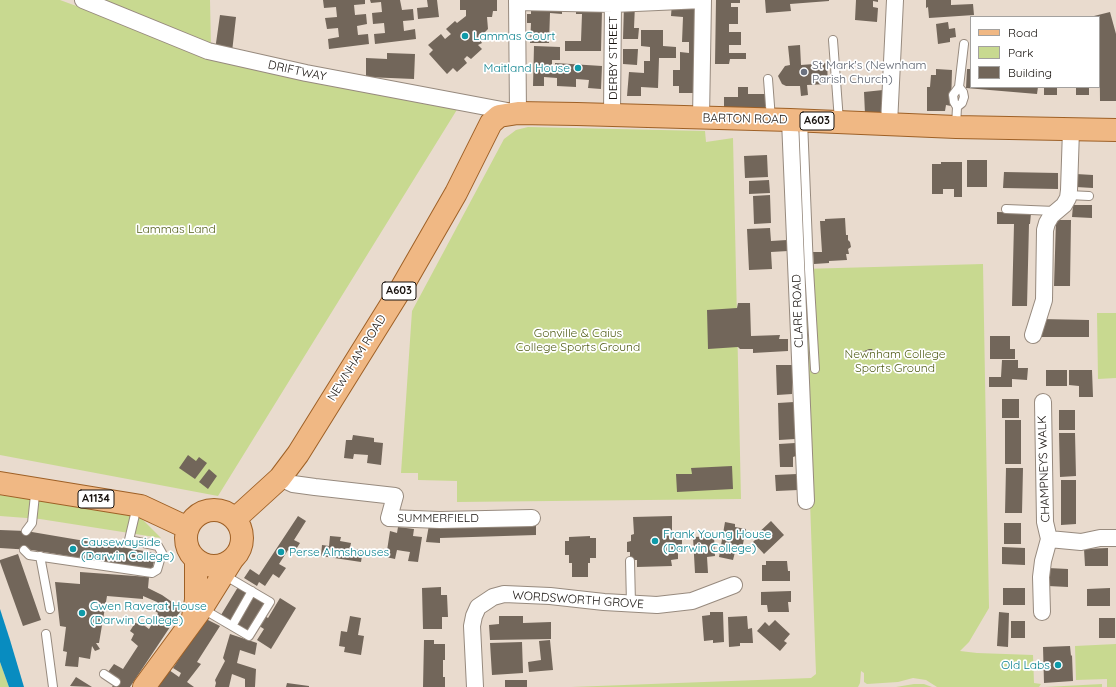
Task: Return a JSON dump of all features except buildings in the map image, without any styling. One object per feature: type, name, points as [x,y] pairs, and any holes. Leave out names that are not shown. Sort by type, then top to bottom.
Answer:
[{"type":"main road","name":"BARTON ROAD","points":[[518,113],[889,124],[957,117],[1071,130],[1116,130]]},
{"type":"main road","name":"NEWNHAM ROAD","points":[[234,520],[280,478],[298,454],[402,287],[456,192],[491,123],[499,116],[518,113]]},
{"type":"main road","name":"A1134","points":[[0,484],[137,505],[188,528]]},
{"type":"main road","points":[[144,687],[197,614],[237,553],[241,542],[239,525],[234,520],[226,513],[218,510],[206,511],[191,521],[185,535],[188,550],[196,560],[206,565],[221,565],[227,568]]},
{"type":"main road","points":[[196,560],[197,614]]},
{"type":"street","name":"DRIFTWAY","points":[[83,0],[208,51],[306,73],[518,113]]},
{"type":"street","points":[[518,113],[517,1],[613,2],[703,0],[701,118]]},
{"type":"street","points":[[889,124],[896,0]]},
{"type":"street","name":"DERBY STREET","points":[[612,115],[613,2]]},
{"type":"street","name":"CLARE ROAD","points":[[788,120],[806,501]]},
{"type":"street","points":[[1033,335],[1044,300],[1045,230],[1051,216],[1064,205],[1068,195],[1071,130]]},
{"type":"street","name":"CHAMPNEYS WALK","points":[[1043,402],[1045,522],[1049,540],[1081,542],[1100,538],[1116,538]]},
{"type":"street","name":"SUMMERFIELD","points":[[280,478],[293,484],[397,496],[389,518],[440,520],[532,518]]},
{"type":"street","points":[[1042,612],[1041,577],[1043,561],[1049,540]]},
{"type":"street","name":"WORDSWORTH GROVE","points":[[475,687],[472,626],[474,616],[478,607],[493,597],[504,594],[657,605],[692,601],[734,585]]},
{"type":"lane","points":[[833,40],[839,122]]},
{"type":"lane","points":[[957,117],[964,97],[959,86],[964,44]]},
{"type":"lane","points":[[768,78],[788,120],[809,269],[815,369]]},
{"type":"lane","points":[[1068,195],[1089,196]]},
{"type":"lane","points":[[1006,209],[1057,211]]},
{"type":"lane","points":[[26,531],[32,523],[35,495]]},
{"type":"lane","points":[[24,550],[29,555],[152,572],[157,570],[162,553],[158,546],[129,540],[137,505]]},
{"type":"lane","points":[[40,556],[50,609]]},
{"type":"lane","points":[[630,561],[631,604]]},
{"type":"lane","points":[[197,614],[232,626],[249,636],[270,602],[252,591],[227,568]]},
{"type":"lane","points":[[232,626],[252,591]]},
{"type":"lane","points":[[46,634],[53,687]]},
{"type":"lane","points":[[104,674],[116,682]]},
{"type":"green space","name":"Lammas Land","points":[[0,0],[60,0],[218,58],[458,108],[218,496],[0,455]]},
{"type":"green space","points":[[94,0],[210,0],[211,49]]},
{"type":"green space","name":"Gonville & Caius College Sports Ground","points":[[528,127],[705,131],[706,142],[733,138],[741,499],[457,502],[457,481],[418,480],[418,473],[401,473],[412,311],[504,139],[516,130]]},
{"type":"green space","name":"Newnham College Sports Ground","points":[[983,264],[989,608],[969,642],[960,651],[1033,655],[1034,683],[1041,684],[1039,687],[937,687],[926,680],[913,678],[898,682],[867,684],[864,682],[864,673],[861,671],[860,683],[858,687],[571,687],[811,678],[816,674],[802,269]]},
{"type":"green space","points":[[1097,313],[1116,313],[1116,378],[1098,379]]},
{"type":"green space","points":[[0,495],[138,515],[161,538],[40,519],[0,516]]},
{"type":"green space","points":[[1116,644],[1116,687],[1107,687],[1107,679],[1076,680],[1075,646]]},
{"type":"green space","points":[[0,662],[9,687],[0,687]]},
{"type":"green space","points":[[924,684],[932,687],[896,687]]},
{"type":"green space","points":[[1102,684],[1102,687],[1045,687]]},
{"type":"water","points":[[0,609],[24,687],[9,687],[0,662]]},
{"type":"place","name":"Lammas Court","points":[[465,36]]},
{"type":"place","name":"Maitland House","points":[[578,68]]},
{"type":"place","name":"St Mark's (Newnham Parish Church)","points":[[804,72]]},
{"type":"place","name":"Frank Young House (Darwin College)","points":[[655,541]]},
{"type":"place","name":"Causewayside (Darwin College)","points":[[73,549]]},
{"type":"place","name":"Perse Almshouses","points":[[281,552]]},
{"type":"place","name":"Gwen Raverat House (Darwin College)","points":[[82,613]]},
{"type":"place","name":"Old Labs","points":[[1058,665]]}]
